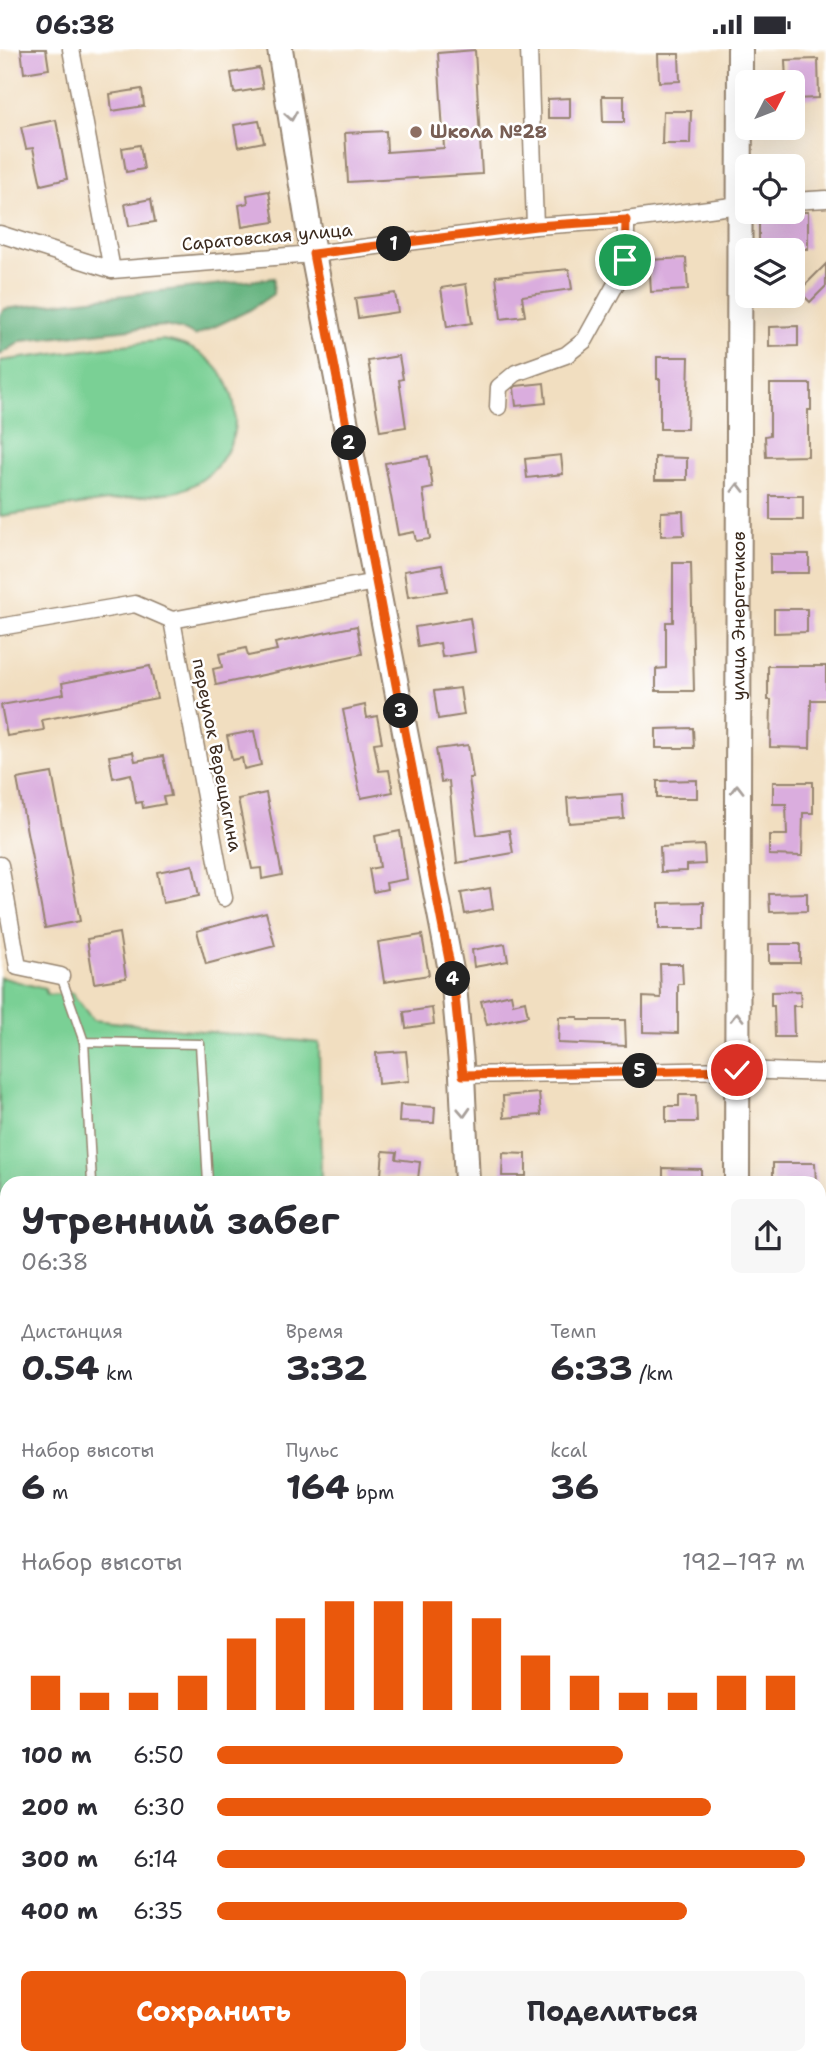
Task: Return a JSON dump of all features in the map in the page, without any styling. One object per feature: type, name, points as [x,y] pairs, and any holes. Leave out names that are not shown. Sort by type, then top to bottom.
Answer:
[{"type":"main road","points":[[280,49],[313,254],[452,973],[463,1075],[467,1176]]},
{"type":"main road","name":"улица Энергетиков","points":[[740,49],[742,154]]},
{"type":"main road","name":"улица Энергетиков","points":[[737,1176],[743,224]]},
{"type":"street","points":[[71,49],[112,270]]},
{"type":"street","points":[[529,49],[536,226]]},
{"type":"street","points":[[805,200],[826,198]]},
{"type":"street","name":"Саратовская улица","points":[[0,235],[112,270],[313,254],[536,226],[626,220],[735,205]]},
{"type":"street","points":[[498,407],[499,387],[516,373],[566,355],[585,340],[623,271],[626,220]]},
{"type":"street","points":[[0,627],[135,604],[172,620],[375,582]]},
{"type":"street","name":"переулок Верещагина","points":[[172,620],[224,898]]},
{"type":"street","points":[[0,865],[18,968],[61,976]]},
{"type":"street","points":[[463,1075],[737,1070],[826,1073]]},
{"type":"lane","points":[[61,976],[84,1042],[92,1176]]},
{"type":"lane","points":[[84,1042],[201,1044],[208,1176]]},
{"type":"green space","points":[[274,278],[273,294],[250,310],[195,336],[165,326],[140,328],[22,341],[0,355],[0,315],[4,309]]},
{"type":"green space","points":[[162,340],[191,348],[213,364],[228,385],[235,409],[233,433],[224,457],[206,477],[179,491],[0,516],[0,361]]},
{"type":"green space","points":[[0,977],[45,989],[47,995],[72,993],[93,1020],[319,1043],[321,1176],[0,1176]]},
{"type":"building","points":[[21,49],[46,49],[49,69],[24,73]]},
{"type":"building","points":[[475,50],[482,174],[348,182],[345,133],[386,131],[387,152],[444,148],[438,53]]},
{"type":"building","points":[[658,54],[679,54],[680,81],[659,82]]},
{"type":"building","points":[[818,59],[819,98],[805,99],[805,70],[785,70],[785,60]]},
{"type":"building","points":[[259,68],[263,88],[234,93],[231,73]]},
{"type":"building","points":[[142,89],[144,106],[112,111],[110,94]]},
{"type":"building","points":[[602,96],[624,96],[624,122],[603,122]]},
{"type":"building","points":[[570,98],[570,118],[548,118],[548,99]]},
{"type":"building","points":[[663,111],[691,111],[690,144],[662,144]]},
{"type":"building","points":[[56,120],[67,179],[41,185],[33,148],[26,149],[21,127]]},
{"type":"building","points":[[259,121],[264,142],[238,147],[234,125]]},
{"type":"building","points":[[140,145],[144,169],[126,172],[122,148]]},
{"type":"building","points":[[269,191],[274,222],[242,227],[239,205],[248,203],[247,195]]},
{"type":"building","points":[[151,199],[155,222],[129,226],[125,204]]},
{"type":"building","points":[[805,212],[808,212],[808,249],[805,249],[805,238],[759,238],[759,224],[805,224]]},
{"type":"building","points":[[686,258],[688,290],[651,292],[649,260]]},
{"type":"building","points":[[826,264],[826,286],[810,302],[805,297],[805,285]]},
{"type":"building","points":[[569,269],[572,289],[522,296],[525,316],[501,319],[496,276]]},
{"type":"building","points":[[466,284],[472,323],[447,327],[441,288]]},
{"type":"building","points":[[395,293],[398,312],[358,318],[355,298]]},
{"type":"building","points":[[798,326],[798,346],[769,347],[769,327]]},
{"type":"building","points":[[399,356],[403,379],[399,380],[406,427],[380,431],[368,361]]},
{"type":"building","points":[[657,357],[689,357],[687,429],[660,429]]},
{"type":"building","points":[[544,383],[546,403],[516,406],[516,386]]},
{"type":"building","points":[[770,384],[811,384],[808,456],[766,457],[765,436],[770,435]]},
{"type":"building","points":[[561,455],[563,474],[527,478],[525,459]]},
{"type":"building","points":[[428,456],[433,488],[423,490],[430,539],[416,541],[414,532],[398,535],[385,463]]},
{"type":"building","points":[[655,457],[687,458],[687,480],[655,480]]},
{"type":"building","points":[[770,496],[803,496],[803,520],[770,520]]},
{"type":"building","points":[[683,511],[684,535],[661,536],[661,512]]},
{"type":"building","points":[[770,554],[809,554],[809,573],[770,573]]},
{"type":"building","points":[[673,563],[691,563],[694,691],[656,691],[656,669],[666,668],[666,622],[673,622]]},
{"type":"building","points":[[442,565],[447,591],[408,597],[404,571]]},
{"type":"building","points":[[774,609],[807,609],[807,632],[774,633]]},
{"type":"building","points":[[470,618],[475,652],[442,657],[440,643],[418,647],[415,627]]},
{"type":"building","points":[[357,626],[362,654],[216,685],[213,669],[222,667],[219,654],[246,648],[248,656],[277,650],[275,643]]},
{"type":"building","points":[[150,666],[157,698],[42,720],[44,730],[7,736],[1,705],[64,694],[62,683]]},
{"type":"building","points":[[768,666],[826,666],[826,700],[811,700],[810,748],[770,747],[771,700],[768,700]]},
{"type":"building","points":[[460,688],[464,715],[438,719],[434,691]]},
{"type":"building","points":[[365,705],[367,718],[377,716],[382,742],[374,743],[379,771],[389,770],[393,792],[361,798],[343,710]]},
{"type":"building","points":[[693,728],[694,748],[656,748],[656,729]]},
{"type":"building","points":[[254,731],[261,765],[244,769],[242,758],[232,760],[227,736]]},
{"type":"building","points":[[468,745],[473,778],[469,778],[477,835],[509,830],[513,853],[457,863],[449,781],[441,782],[436,749]]},
{"type":"building","points":[[133,752],[135,761],[163,756],[171,796],[163,797],[165,804],[143,808],[142,802],[136,803],[131,774],[113,778],[109,756]]},
{"type":"building","points":[[52,773],[80,921],[45,928],[17,779]]},
{"type":"building","points":[[697,780],[697,798],[657,798],[657,781]]},
{"type":"building","points":[[773,782],[813,782],[813,813],[803,813],[802,856],[769,855],[769,835],[787,835],[786,804],[773,804]]},
{"type":"building","points":[[266,793],[282,875],[262,879],[261,868],[252,869],[238,799]]},
{"type":"building","points":[[622,794],[624,819],[569,823],[567,798]]},
{"type":"building","points":[[400,831],[407,879],[386,883],[387,889],[373,892],[369,869],[380,867],[375,836]]},
{"type":"building","points":[[704,845],[705,864],[687,865],[687,871],[661,872],[660,847]]},
{"type":"building","points":[[193,865],[199,896],[163,903],[157,872]]},
{"type":"building","points":[[490,888],[493,909],[465,914],[461,893]]},
{"type":"building","points":[[807,893],[807,911],[770,912],[769,894]]},
{"type":"building","points":[[704,902],[704,929],[659,929],[659,903]]},
{"type":"building","points":[[266,912],[275,946],[206,964],[197,931]]},
{"type":"building","points":[[119,933],[126,978],[94,983],[87,939]]},
{"type":"building","points":[[422,935],[429,975],[384,982],[378,942]]},
{"type":"building","points":[[505,944],[508,961],[474,967],[472,950]]},
{"type":"building","points":[[769,944],[800,944],[800,963],[769,963]]},
{"type":"building","points":[[660,964],[682,964],[683,984],[678,984],[678,1033],[643,1032],[643,997],[661,998]]},
{"type":"building","points":[[800,991],[801,1006],[793,1006],[794,1037],[775,1037],[771,992]]},
{"type":"building","points":[[511,994],[513,1004],[525,1001],[528,1016],[487,1025],[481,1001]]},
{"type":"building","points":[[432,1008],[434,1024],[406,1028],[404,1012]]},
{"type":"building","points":[[559,1017],[578,1017],[578,1020],[625,1020],[626,1046],[558,1043]]},
{"type":"building","points":[[406,1051],[409,1081],[378,1084],[376,1053]]},
{"type":"building","points":[[539,1093],[541,1115],[504,1118],[503,1096]]},
{"type":"building","points":[[679,1095],[696,1095],[697,1122],[666,1122],[666,1106],[679,1106]]},
{"type":"building","points":[[400,1105],[435,1107],[434,1123],[399,1122]]},
{"type":"building","points":[[383,1151],[397,1152],[396,1159],[420,1162],[418,1176],[381,1175]]},
{"type":"building","points":[[503,1153],[526,1154],[526,1176],[502,1176]]},
{"type":"building","points":[[773,1163],[815,1163],[816,1176],[773,1176]]},
{"type":"building","points":[[663,1168],[701,1169],[701,1176],[663,1176]]},
{"type":"place","name":"Школа №28","points":[[416,132]]},
{"type":"route","points":[[625,260],[626,220],[536,226],[313,254],[454,986],[463,1075],[737,1070]]}]
